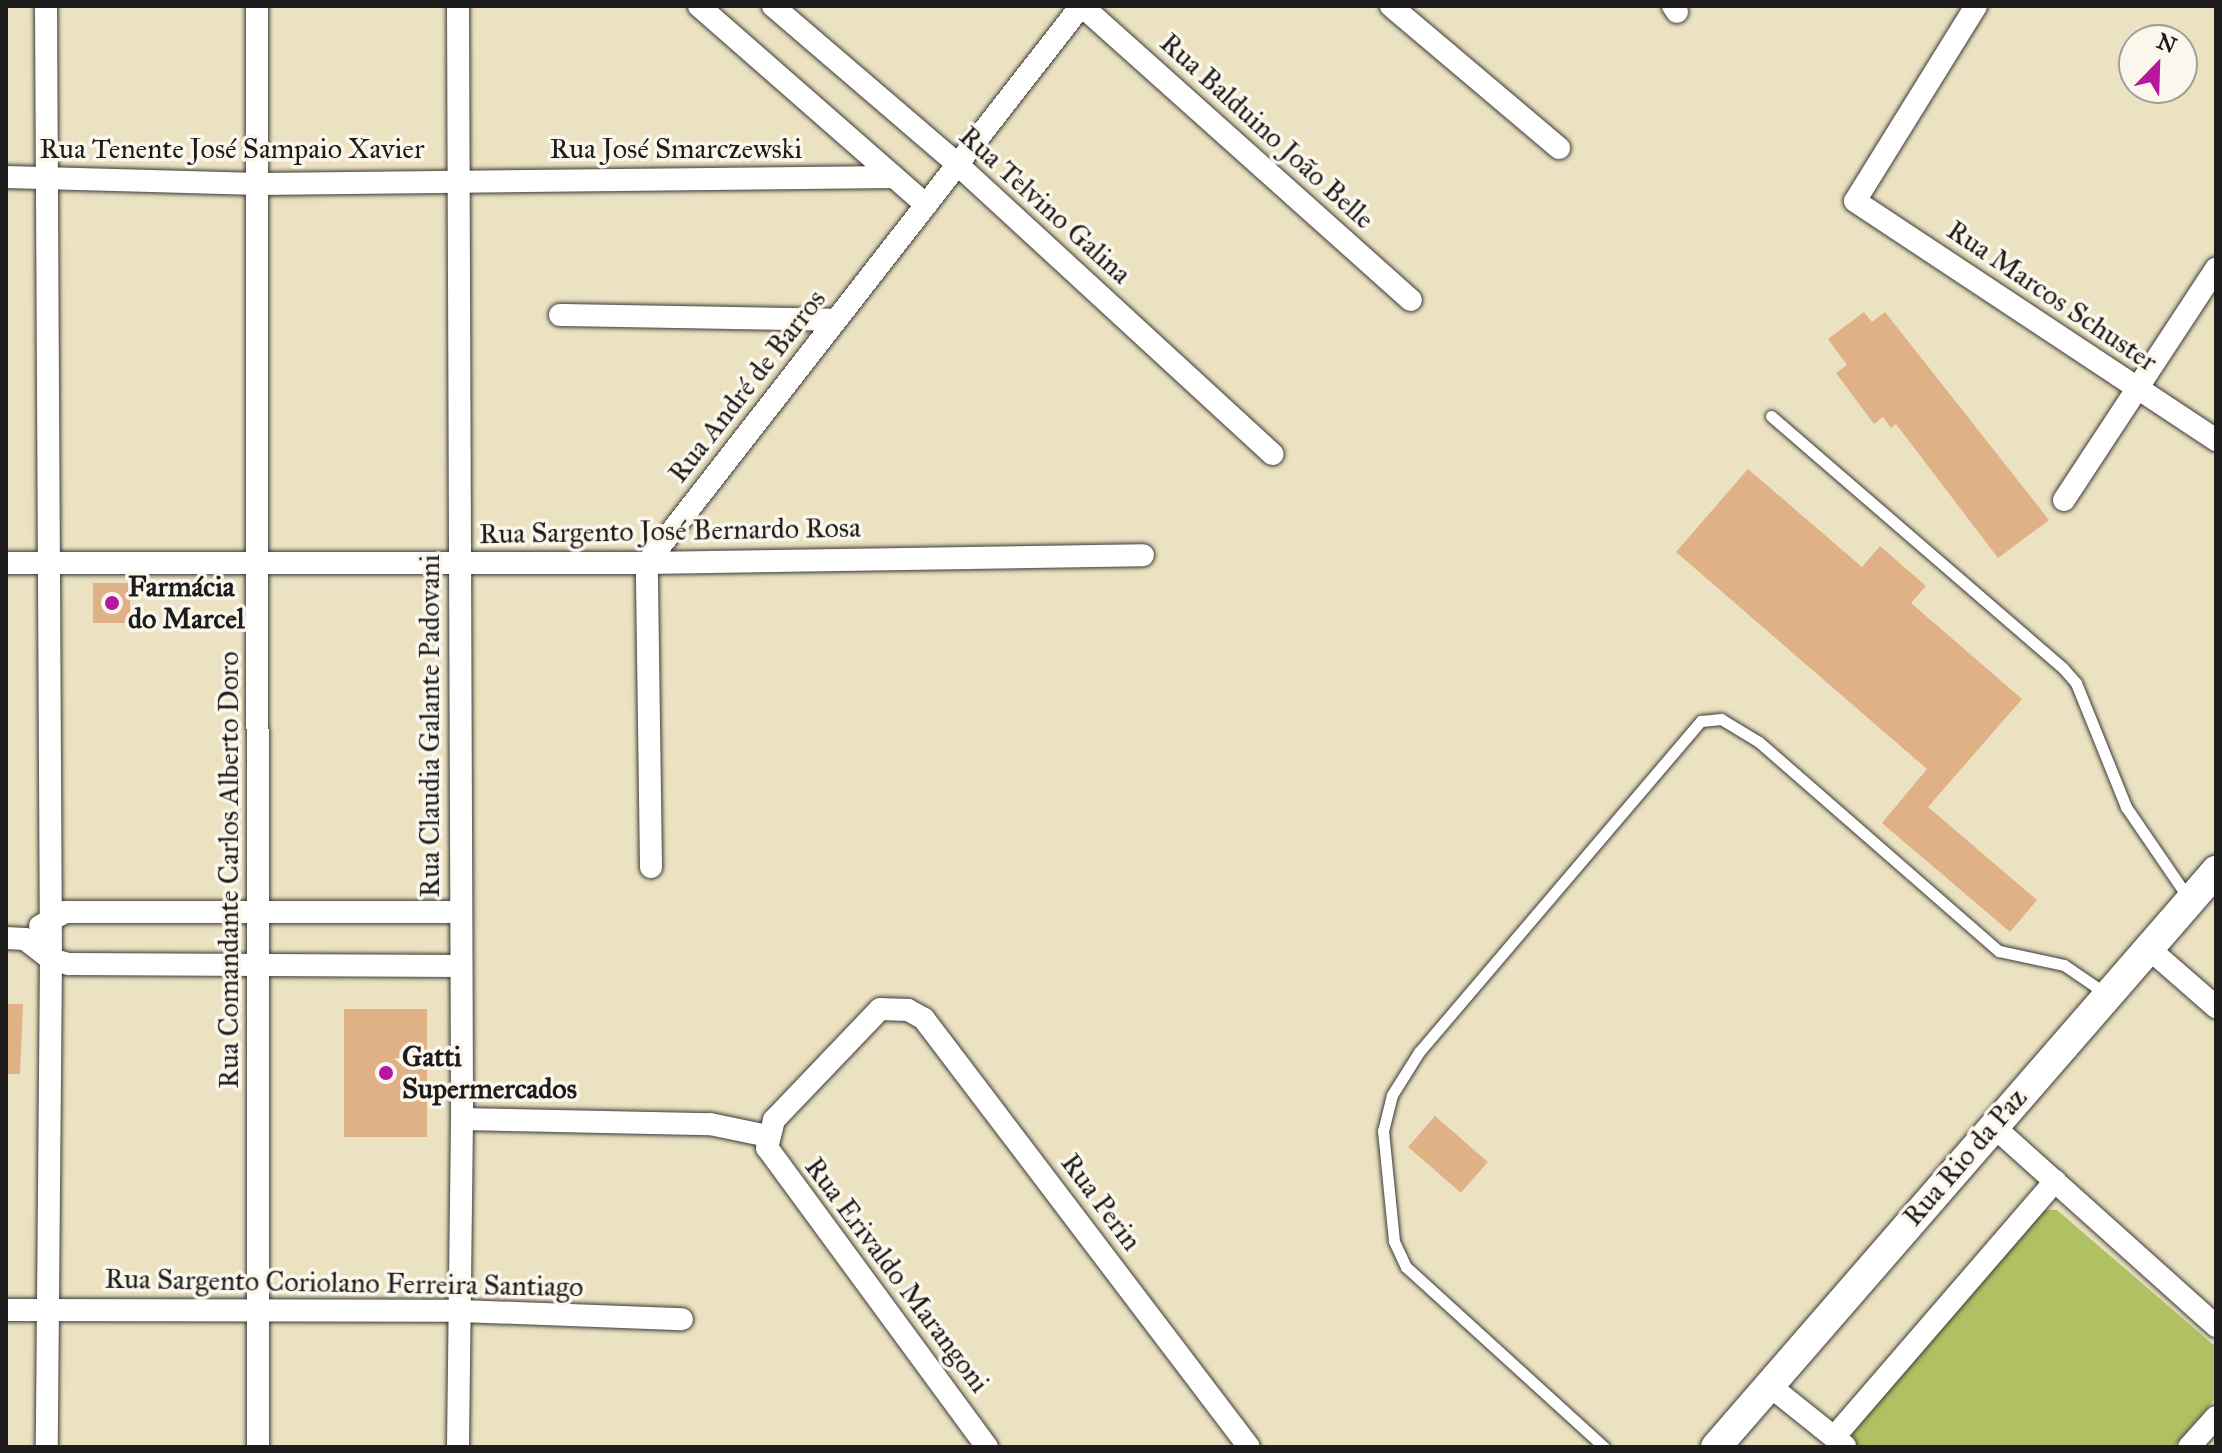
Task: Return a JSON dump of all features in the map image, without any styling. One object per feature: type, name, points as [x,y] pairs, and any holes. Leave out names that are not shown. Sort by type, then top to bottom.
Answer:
[{"type":"main road","name":"Rua Rio da Paz","points":[[1716,1447],[2105,993],[2216,871]]},
{"type":"street","points":[[46,6],[51,959],[47,1447]]},
{"type":"street","name":"Rua Comandante Carlos Alberto Doro","points":[[257,6],[260,563],[258,1447]]},
{"type":"street","name":"Rua Claudia Galante Padovani","points":[[458,6],[461,563],[458,912],[462,1119],[458,1447]]},
{"type":"street","points":[[699,6],[926,205]]},
{"type":"street","name":"Rua Telvino Galina","points":[[773,6],[956,163],[1272,454]]},
{"type":"street","name":"Rua André de Barros","points":[[647,563],[1081,6]]},
{"type":"street","name":"Rua Balduino João Belle","points":[[1081,6],[1411,300]]},
{"type":"street","points":[[1391,6],[1559,148]]},
{"type":"street","name":"Rua Marcos Schuster","points":[[1976,6],[1855,201],[2216,440]]},
{"type":"street","name":"Rua Tenente José Sampaio Xavier","points":[[6,177],[259,184],[458,180]]},
{"type":"street","name":"Rua José Smarczewski","points":[[458,180],[894,177]]},
{"type":"street","points":[[2064,500],[2216,269]]},
{"type":"street","points":[[560,315],[835,320]]},
{"type":"street","name":"Rua Sargento José Bernardo Rosa","points":[[6,563],[647,563],[1143,555]]},
{"type":"street","points":[[647,563],[651,867]]},
{"type":"street","points":[[458,912],[65,912],[15,938],[51,959],[69,964],[461,966]]},
{"type":"street","points":[[2146,946],[2216,1007]]},
{"type":"street","name":"Rua Perin","points":[[768,1136],[774,1120],[871,1014],[893,1007],[924,1019],[1249,1447]]},
{"type":"street","points":[[462,1119],[710,1124],[768,1136]]},
{"type":"street","points":[[1992,1125],[2216,1326]]},
{"type":"street","name":"Rua Erivaldo Marangoni","points":[[768,1136],[773,1158],[987,1447]]},
{"type":"street","points":[[1770,1386],[1840,1442],[2055,1181]]},
{"type":"street","name":"Rua Sargento Coriolano Ferreira Santiago","points":[[6,1310],[460,1311],[682,1319]]},
{"type":"street","points":[[2189,1447],[2216,1417]]},
{"type":"lane","points":[[1771,416],[2063,668],[2076,683],[2126,807],[2189,899]]},
{"type":"lane","points":[[1604,1447],[1406,1267],[1394,1241],[1383,1131],[1392,1095],[1419,1052],[1701,721],[1721,719],[1759,742],[1999,951],[2064,965],[2105,993]]},
{"type":"green space","points":[[2042,1210],[2057,1210],[2216,1347],[2216,1398],[2173,1447],[1857,1447],[1852,1433]]},
{"type":"building","points":[[1864,312],[1872,322],[1885,312],[2049,520],[1998,558],[1896,424],[1891,428],[1883,417],[1874,424],[1836,373],[1847,365],[1828,339]]},
{"type":"building","points":[[1748,469],[1862,567],[1880,546],[1926,586],[1911,603],[2022,699],[1928,807],[2037,900],[2010,932],[1882,823],[1927,769],[1676,552]]},
{"type":"building","name":"Farmácia do Marcel","points":[[93,583],[130,583],[130,623],[93,623]]},
{"type":"building","points":[[6,1004],[23,1004],[20,1074],[6,1074]]},
{"type":"building","name":"Gatti Supermercados","points":[[344,1009],[427,1009],[427,1137],[344,1137]]},
{"type":"building","points":[[1435,1116],[1488,1162],[1461,1193],[1408,1147]]},
{"type":"place","name":"Farmácia do Marcel","points":[[112,603]]},
{"type":"place","name":"Gatti Supermercados","points":[[386,1073]]}]
